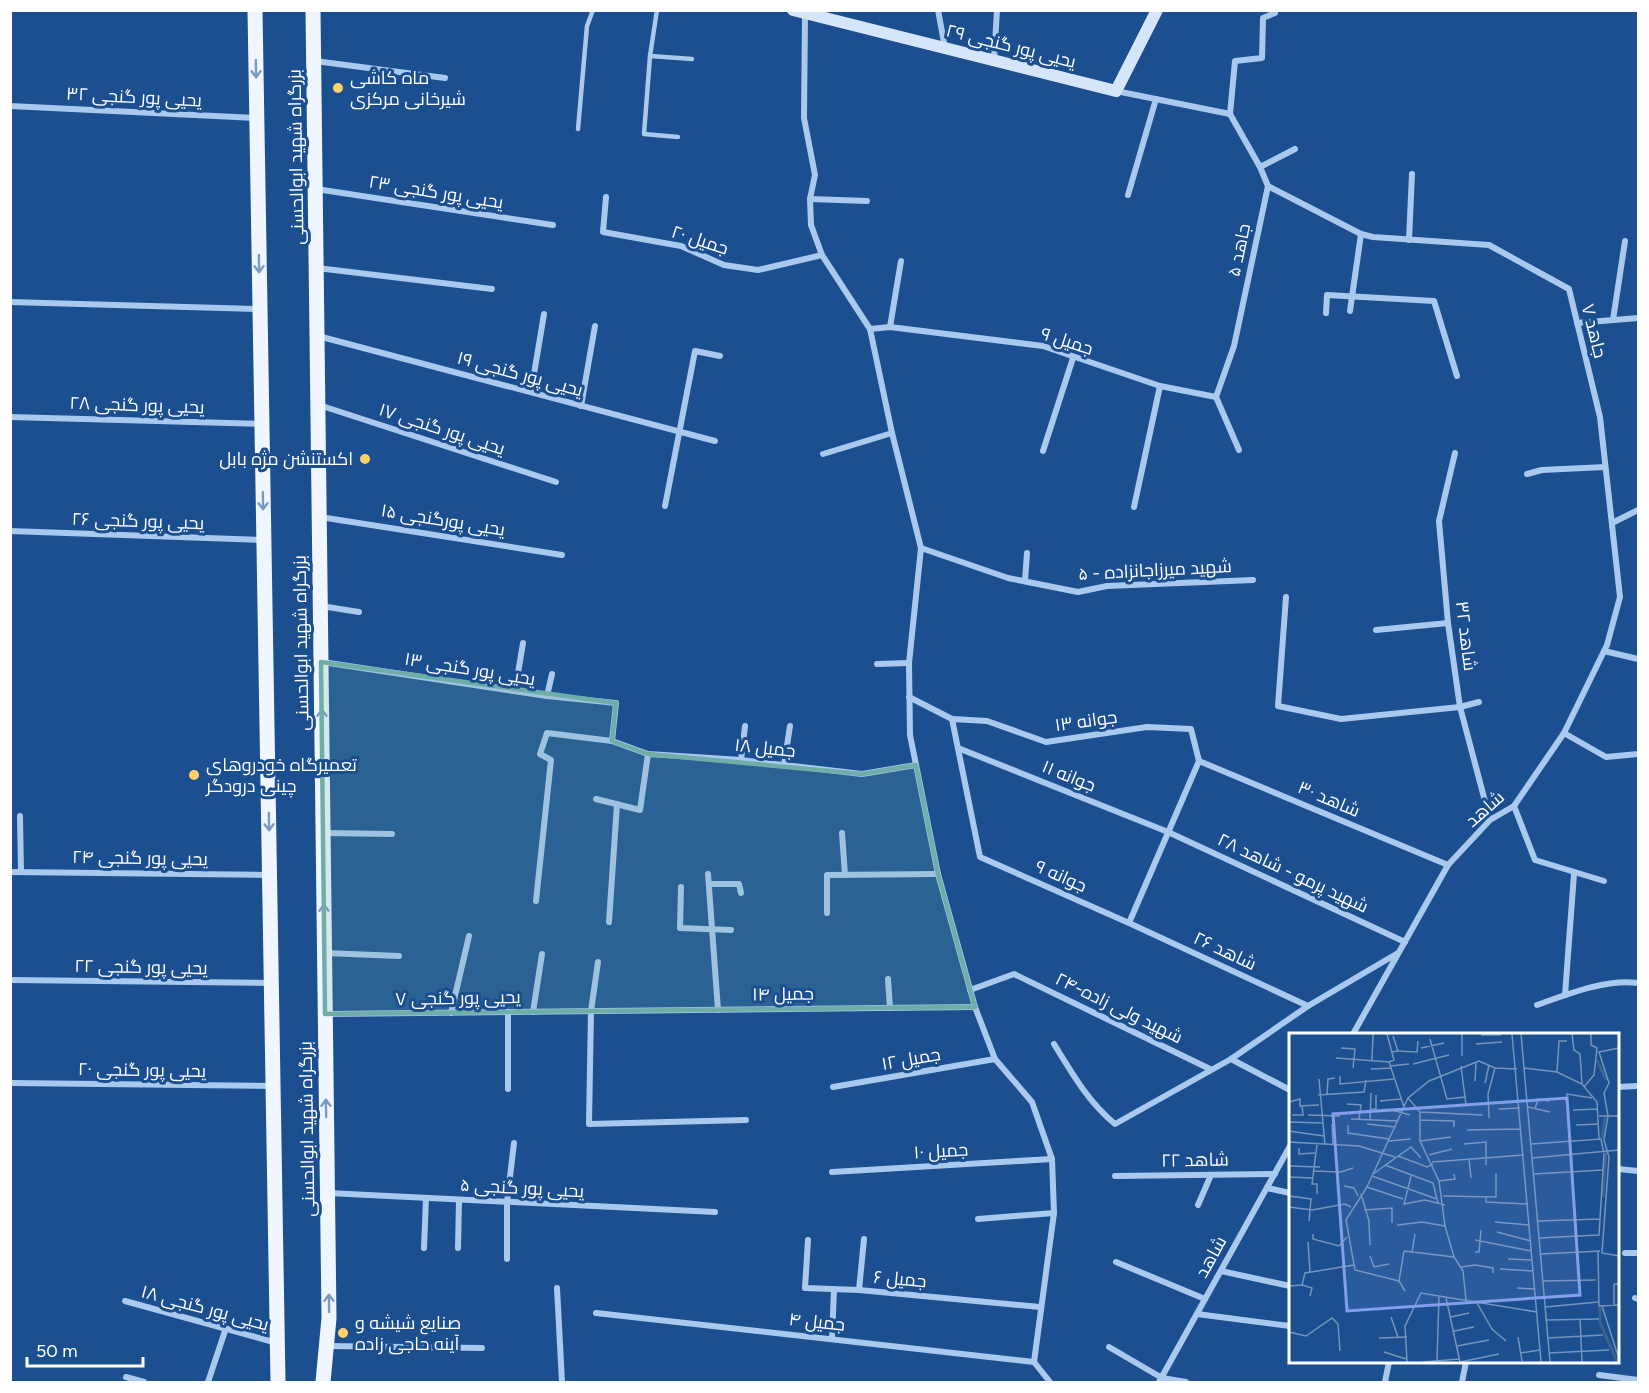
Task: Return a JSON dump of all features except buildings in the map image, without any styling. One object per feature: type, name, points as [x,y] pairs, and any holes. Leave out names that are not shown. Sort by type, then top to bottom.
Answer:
[{"type":"main road","name":"بزرگراه شهید ابوالحسنی","points":[[255,10],[278,1383]]},
{"type":"main road","name":"بزرگراه شهید ابوالحسنی","points":[[313,10],[327,1193],[327,1346],[323,1383]]},
{"type":"main road","points":[[1116,90],[1157,10]]},
{"type":"main road","name":"یحیی پور گنجی ۲۹","points":[[799,12],[1116,90]]},
{"type":"street","points":[[938,10],[945,48]]},
{"type":"street","points":[[994,60],[997,10]]},
{"type":"street","points":[[799,12],[804,118],[815,175],[810,199],[811,225],[822,255],[870,329],[892,433],[921,549],[909,663],[910,735],[938,874],[975,1007],[994,1059],[1032,1102],[1052,1159],[1054,1213],[1040,1307],[1035,1362],[1050,1383]]},
{"type":"street","points":[[1268,186],[1230,114],[1235,61],[1262,58],[1263,18],[1275,12]]},
{"type":"street","points":[[314,61],[445,78]]},
{"type":"street","points":[[1116,90],[1230,114]]},
{"type":"street","points":[[1128,195],[1156,99]]},
{"type":"street","name":"یحیی پور گنجی ۳۲","points":[[10,106],[257,118]]},
{"type":"street","points":[[1260,167],[1295,148]]},
{"type":"street","points":[[1409,240],[1412,174]]},
{"type":"street","name":"جاهد ۷","points":[[1268,186],[1361,234],[1409,240],[1489,245],[1569,289],[1600,417],[1620,597]]},
{"type":"street","name":"جاهد ۵","points":[[1216,397],[1234,346],[1268,186]]},
{"type":"street","name":"یحیی پور گنجی ۲۳","points":[[316,189],[553,225]]},
{"type":"street","name":"جمیل ۲۰","points":[[606,197],[603,232],[681,246],[724,265],[758,270],[822,255]]},
{"type":"street","points":[[810,199],[867,201]]},
{"type":"street","points":[[1350,310],[1361,234]]},
{"type":"street","points":[[1612,320],[1625,241]]},
{"type":"street","points":[[890,327],[901,261]]},
{"type":"street","points":[[316,268],[492,289]]},
{"type":"street","points":[[1326,313],[1327,295],[1434,301],[1457,376]]},
{"type":"street","points":[[10,302],[260,309]]},
{"type":"street","points":[[531,392],[544,314]]},
{"type":"street","points":[[1577,323],[1638,318]]},
{"type":"street","points":[[581,406],[595,326]]},
{"type":"street","name":"جمیل ۹","points":[[870,329],[890,327],[1043,346],[1072,358],[1160,386],[1216,397]]},
{"type":"street","name":"یحیی پور گنجی ۱۹","points":[[317,336],[715,441]]},
{"type":"street","points":[[665,506],[695,351],[720,356]]},
{"type":"street","points":[[1043,451],[1072,358]]},
{"type":"street","points":[[1134,507],[1160,386]]},
{"type":"street","points":[[1216,397],[1239,450]]},
{"type":"street","name":"یحیی پور گنجی ۱۷","points":[[318,405],[556,482]]},
{"type":"street","name":"یحیی پور گنجی ۲۸","points":[[10,417],[262,424]]},
{"type":"street","points":[[823,454],[892,433]]},
{"type":"street","name":"شاهد ۳۲","points":[[1455,453],[1438,521],[1448,623],[1460,707],[1490,820]]},
{"type":"street","points":[[1527,474],[1542,470],[1605,467]]},
{"type":"street","points":[[1612,523],[1638,510]]},
{"type":"street","name":"یحیی پورگنجی ۱۵","points":[[319,517],[562,555]]},
{"type":"street","name":"یحیی پور گنجی ۲۶","points":[[10,531],[264,540]]},
{"type":"street","name":"شهید میرزاجانزاده - ۵","points":[[921,549],[1025,581],[1078,592],[1107,586],[1253,580]]},
{"type":"street","points":[[1025,581],[1027,553]]},
{"type":"street","points":[[1286,597],[1278,706],[1341,719],[1460,707],[1479,702]]},
{"type":"street","name":"شاهد","points":[[1354,1033],[1448,865],[1490,820],[1514,806],[1564,733],[1604,651],[1620,597]]},
{"type":"street","points":[[320,606],[358,612]]},
{"type":"street","points":[[1376,630],[1448,623]]},
{"type":"street","points":[[515,691],[523,643]]},
{"type":"street","points":[[1604,651],[1638,659]]},
{"type":"street","name":"یحیی پور گنجی ۱۳","points":[[321,662],[548,696],[616,703],[612,741]]},
{"type":"street","points":[[877,664],[909,663]]},
{"type":"street","points":[[548,696],[552,674]]},
{"type":"street","points":[[909,697],[952,719],[958,748]]},
{"type":"street","name":"جوانه ۱۳","points":[[952,719],[987,721],[1046,742],[1147,727],[1191,729],[1199,761]]},
{"type":"street","points":[[741,760],[745,726]]},
{"type":"street","points":[[784,765],[790,726]]},
{"type":"street","name":"جمیل ۱۸","points":[[536,901],[551,760],[540,754],[547,733],[612,741],[648,754],[741,760],[862,774],[916,765]]},
{"type":"street","points":[[1564,733],[1606,757],[1638,754]]},
{"type":"street","name":"جوانه ۱۱","points":[[958,748],[1168,832]]},
{"type":"street","name":"جوانه ۹","points":[[958,748],[981,857],[1129,922]]},
{"type":"street","points":[[596,799],[640,810],[648,754]]},
{"type":"street","points":[[1129,922],[1199,761]]},
{"type":"street","name":"شاهد ۳۰","points":[[1199,761],[1448,865]]},
{"type":"street","points":[[609,922],[617,804]]},
{"type":"street","points":[[1514,806],[1534,860],[1574,874],[1604,881]]},
{"type":"street","points":[[20,816],[21,872]]},
{"type":"street","name":"شهید پرمو - شاهد ۲۸","points":[[1168,832],[1405,942]]},
{"type":"street","points":[[323,833],[392,834]]},
{"type":"street","points":[[842,833],[845,874]]},
{"type":"street","name":"یحیی پور گنجی ۲۴","points":[[10,872],[269,875]]},
{"type":"street","points":[[708,874],[718,1010]]},
{"type":"street","points":[[827,913],[827,874],[938,874]]},
{"type":"street","points":[[1565,995],[1574,874]]},
{"type":"street","points":[[709,884],[739,884],[741,893]]},
{"type":"street","points":[[681,886],[680,928],[731,930]]},
{"type":"street","name":"شاهد ۲۶","points":[[1129,922],[1308,1006]]},
{"type":"street","points":[[452,1013],[469,936]]},
{"type":"street","points":[[1054,1044],[1084,1092],[1099,1111],[1114,1124],[1231,1059],[1308,1006],[1399,952]]},
{"type":"street","points":[[324,953],[399,956]]},
{"type":"street","points":[[533,1012],[542,954]]},
{"type":"street","points":[[598,962],[591,1011],[588,1124],[746,1120]]},
{"type":"street","name":"شهید ولی زاده-۲۴","points":[[970,990],[1014,974],[1210,1069]]},
{"type":"street","points":[[888,979],[890,1008]]},
{"type":"street","name":"یحیی پور گنجی ۲۲","points":[[10,980],[271,983]]},
{"type":"street","points":[[1537,1005],[1565,995],[1624,981],[1638,983]]},
{"type":"street","name":"جمیل ۱۴","points":[[591,1011],[975,1007]]},
{"type":"street","name":"یحیی پور گنجی ۷","points":[[325,1014],[591,1011]]},
{"type":"street","points":[[508,1012],[508,1089]]},
{"type":"street","name":"جمیل ۱۲","points":[[833,1087],[994,1059]]},
{"type":"street","points":[[1231,1059],[1289,1089]]},
{"type":"street","name":"یحیی پور گنجی ۲۰","points":[[10,1083],[273,1086]]},
{"type":"street","points":[[1619,1087],[1637,1086]]},
{"type":"street","points":[[507,1259],[507,1202],[514,1143]]},
{"type":"street","name":"شاهد","points":[[1160,1380],[1289,1148]]},
{"type":"street","name":"جمیل ۱۰","points":[[832,1172],[1052,1159]]},
{"type":"street","points":[[1619,1169],[1638,1171]]},
{"type":"street","name":"شاهد ۲۲","points":[[1115,1176],[1275,1174]]},
{"type":"street","points":[[1198,1205],[1211,1175]]},
{"type":"street","points":[[1267,1188],[1289,1193]]},
{"type":"street","name":"یحیی پور گنجی ۵","points":[[327,1193],[715,1212]]},
{"type":"street","points":[[424,1248],[426,1198]]},
{"type":"street","points":[[458,1248],[459,1200]]},
{"type":"street","points":[[978,1219],[1054,1213]]},
{"type":"street","points":[[860,1290],[864,1239]]},
{"type":"street","name":"جمیل ۶","points":[[808,1240],[805,1288],[860,1290],[1040,1307]]},
{"type":"street","points":[[1625,1253],[1638,1253]]},
{"type":"street","points":[[1116,1262],[1205,1299]]},
{"type":"street","points":[[1221,1271],[1289,1286]]},
{"type":"street","points":[[557,1288],[562,1383]]},
{"type":"street","points":[[832,1339],[834,1289]]},
{"type":"street","name":"یحیی پور گنجی ۱۸","points":[[125,1301],[277,1343]]},
{"type":"street","name":"جمیل ۴","points":[[596,1313],[1035,1362]]},
{"type":"street","points":[[1197,1314],[1289,1326]]},
{"type":"street","points":[[208,1383],[226,1328]]},
{"type":"street","points":[[327,1346],[482,1348]]},
{"type":"street","points":[[1108,1347],[1160,1380],[1186,1383]]},
{"type":"street","points":[[1385,1383],[1389,1363]]},
{"type":"street","points":[[1462,1383],[1466,1363]]},
{"type":"street","points":[[1599,1375],[1638,1380]]},
{"type":"street","points":[[126,1377],[144,1383]]},
{"type":"lane","points":[[578,129],[587,26],[593,10]]},
{"type":"lane","points":[[657,10],[650,56],[644,134],[678,137]]},
{"type":"lane","points":[[650,56],[692,59]]},
{"type":"highlighted area","points":[[321,662],[616,703],[612,741],[648,754],[862,774],[916,765],[938,874],[975,1007],[325,1014]]},
{"type":"place","name":"ماه کاشی شیرخانی مرکزی","points":[[338,88]]},
{"type":"place","name":"اکستنشن مژه بابل","points":[[365,459]]},
{"type":"place","name":"تعمیرگاه خودروهای چینی درودگر","points":[[194,775]]},
{"type":"place","name":"صنایع شیشه و آینه حاجی زاده","points":[[343,1333]]}]
